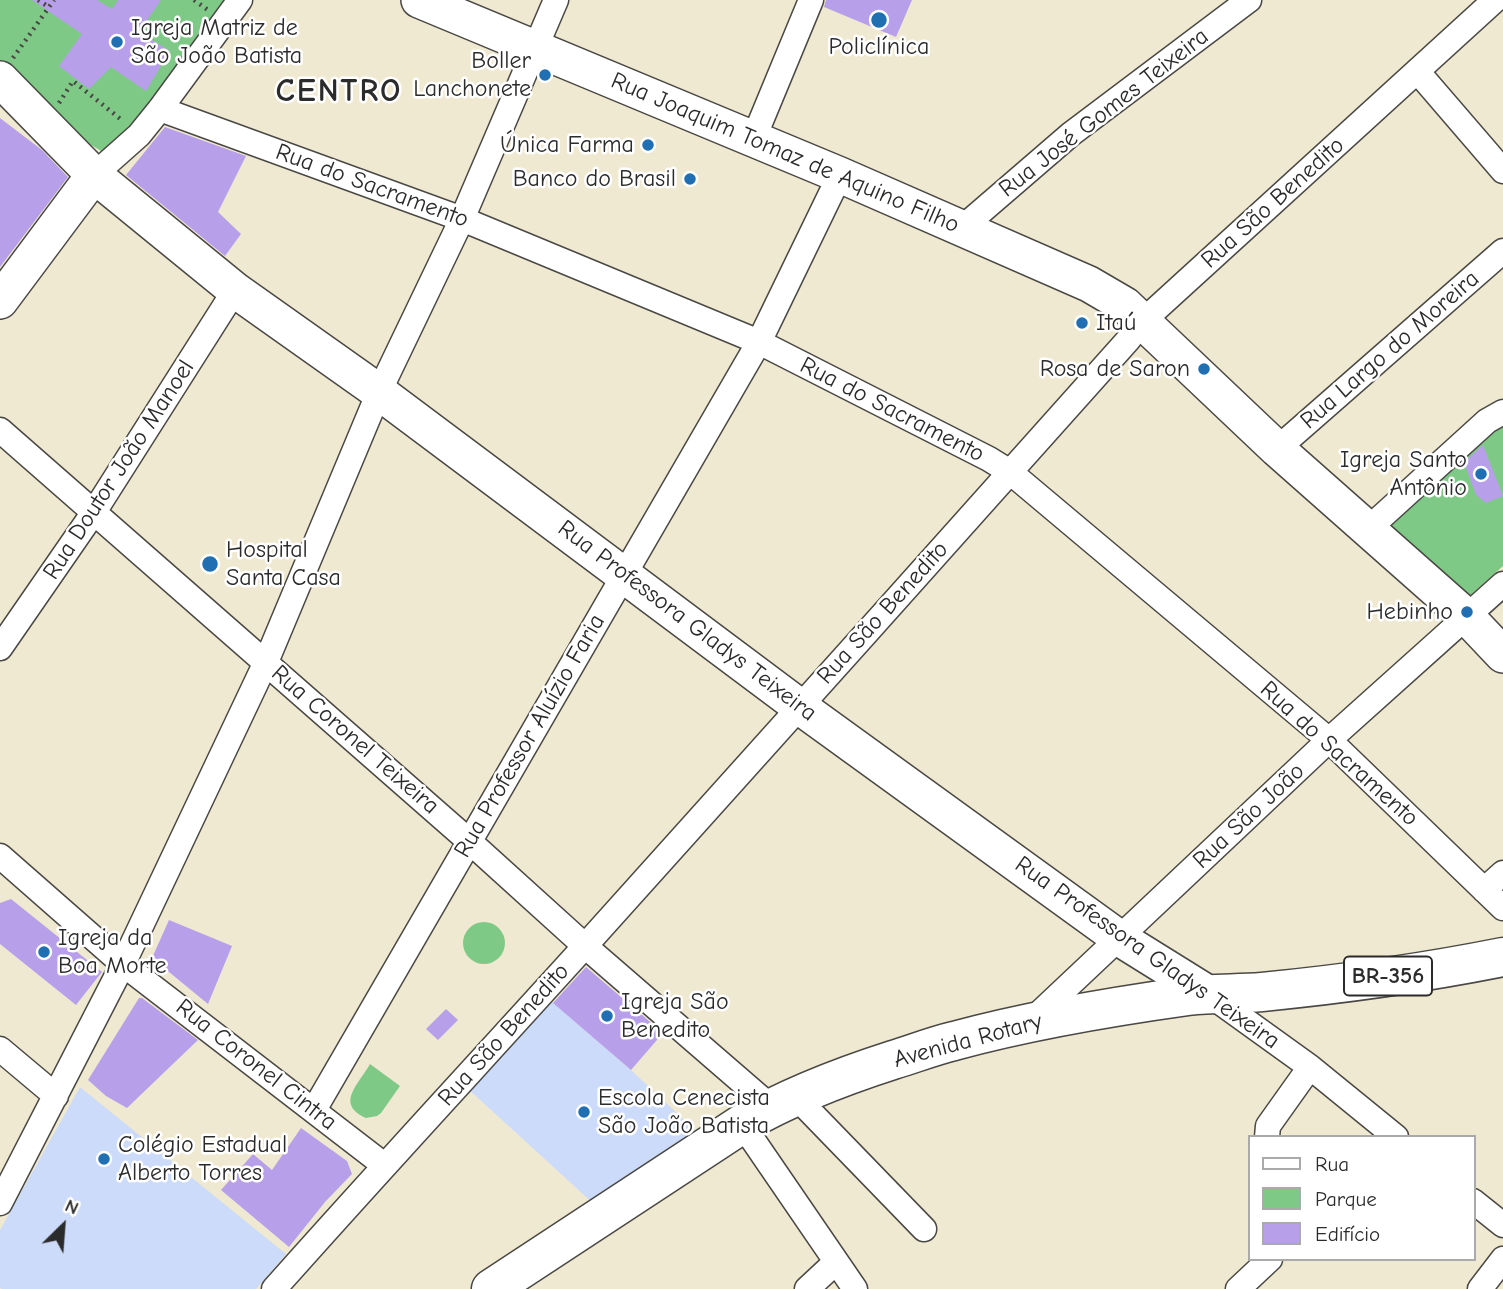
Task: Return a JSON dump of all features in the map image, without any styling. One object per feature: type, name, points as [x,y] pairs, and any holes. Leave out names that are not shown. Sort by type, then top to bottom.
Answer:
[{"type":"main road","name":"Rua Joaquim Tomaz de Aquino Filho","points":[[419,0],[840,175],[1089,284],[1125,305],[1277,449],[1467,617],[1503,655]]},
{"type":"main road","name":"Rua Professora Gladys Teixeira","points":[[4,82],[94,175],[235,290],[379,392],[800,707],[1119,938],[1209,994]]},
{"type":"main road","points":[[0,301],[94,175]]},
{"type":"main road","name":"Avenida Rotary","points":[[491,1289],[769,1109],[846,1076],[952,1041],[1090,1011],[1209,994],[1261,992],[1414,973],[1503,957]]},
{"type":"street","points":[[94,175],[139,135],[240,0]]},
{"type":"street","points":[[0,1203],[123,964],[266,662],[379,392],[461,219],[556,0]]},
{"type":"street","points":[[753,140],[811,0]]},
{"type":"street","name":"Rua José Gomes Teixeira","points":[[962,228],[1070,134],[1249,0]]},
{"type":"street","name":"Rua São Benedito","points":[[274,1289],[800,707],[1143,321],[1495,0]]},
{"type":"street","points":[[1417,71],[1503,171]]},
{"type":"street","name":"Rua do Sacramento","points":[[160,109],[461,219],[759,342],[989,459],[1010,472],[1329,740],[1503,908]]},
{"type":"street","name":"Rua Professor Aluízio Faria","points":[[314,1110],[759,342],[840,175]]},
{"type":"street","name":"Rua Largo do Moreira","points":[[1277,449],[1503,251]]},
{"type":"street","name":"Rua Doutor João Manoel","points":[[0,648],[94,512],[235,290]]},
{"type":"street","points":[[1367,530],[1488,421],[1503,412]]},
{"type":"street","name":"Rua Coronel Teixeira","points":[[0,430],[469,841],[769,1109]]},
{"type":"street","name":"Rua São João","points":[[1029,1023],[1329,740],[1503,584]]},
{"type":"street","name":"Rua Coronel Cintra","points":[[0,856],[123,964],[384,1165]]},
{"type":"street","points":[[1484,890],[1503,873]]},
{"type":"street","name":"Rua Professora Gladys Teixeira","points":[[1209,994],[1310,1067],[1394,1135]]},
{"type":"street","points":[[0,1049],[56,1096]]},
{"type":"street","points":[[1266,1135],[1268,1126],[1310,1067]]},
{"type":"street","points":[[769,1109],[924,1229]]},
{"type":"street","points":[[769,1109],[836,1262],[855,1289]]},
{"type":"street","points":[[1475,1203],[1503,1225]]},
{"type":"street","points":[[1480,1289],[1503,1259]]},
{"type":"street","points":[[1238,1289],[1268,1261]]},
{"type":"street","points":[[807,1289],[836,1262]]},
{"type":"path","points":[[38,0],[49,7]]},
{"type":"path","points":[[4,82],[54,0]]},
{"type":"path","points":[[45,124],[73,81],[139,135]]},
{"type":"shaded area","name":"Escola Cenecista São João Batista","points":[[550,1000],[631,1070],[700,1135],[595,1205],[467,1088]]},
{"type":"shaded area","name":"Colégio Estadual Alberto Torres","points":[[80,1087],[286,1254],[256,1289],[0,1288],[0,1230]]},
{"type":"green space","points":[[0,0],[232,0],[113,158],[76,136],[0,67]]},
{"type":"green space","points":[[1503,423],[1503,566],[1463,602],[1385,533],[1400,512]]},
{"type":"green space","points":[[484,922],[499,928],[505,943],[499,958],[484,964],[469,958],[463,943],[469,928]]},
{"type":"green space","points":[[370,1064],[400,1086],[381,1113],[366,1118],[357,1113],[350,1100]]},
{"type":"building","name":"Igreja Matriz de São João Batista","points":[[32,0],[97,0],[112,9],[118,0],[161,0],[139,32],[170,51],[146,91],[111,67],[89,89],[59,66],[82,34]]},
{"type":"building","name":"Policlínica","points":[[826,0],[912,0],[896,37],[824,7]]},
{"type":"building","points":[[0,118],[42,150],[68,177],[0,267]]},
{"type":"building","points":[[165,127],[246,156],[218,212],[241,234],[225,256],[126,175]]},
{"type":"building","name":"Igreja Santo Antônio","points":[[1483,445],[1503,496],[1486,503],[1476,495],[1464,462]]},
{"type":"building","name":"Igreja da Boa Morte","points":[[11,899],[102,972],[76,1005],[0,944],[0,903]]},
{"type":"building","points":[[169,920],[232,946],[208,1004],[152,958]]},
{"type":"building","name":"Igreja São Benedito","points":[[586,967],[663,1033],[631,1070],[553,1003]]},
{"type":"building","points":[[139,998],[198,1040],[127,1108],[106,1096],[88,1080]]},
{"type":"building","points":[[446,1009],[458,1020],[438,1040],[426,1029]]},
{"type":"building","points":[[301,1128],[347,1161],[352,1174],[325,1202],[289,1247],[221,1190],[253,1154],[272,1170]]},
{"type":"place","name":"Policlínica","points":[[879,20]]},
{"type":"place","name":"Igreja Matriz de São João Batista","points":[[117,42]]},
{"type":"place","name":"Boller Lanchonete","points":[[545,75]]},
{"type":"place","name":"Única Farma","points":[[648,145]]},
{"type":"place","name":"Banco do Brasil","points":[[690,179]]},
{"type":"place","name":"Itaú","points":[[1082,323]]},
{"type":"place","name":"Rosa de Saron","points":[[1204,369]]},
{"type":"place","name":"Igreja Santo Antônio","points":[[1481,474]]},
{"type":"place","name":"Hospital Santa Casa","points":[[210,564]]},
{"type":"place","name":"Hebinho","points":[[1467,612]]},
{"type":"place","name":"Igreja da Boa Morte","points":[[44,952]]},
{"type":"place","name":"Igreja São Benedito","points":[[607,1016]]},
{"type":"place","name":"Escola Cenecista São João Batista","points":[[584,1112]]},
{"type":"place","name":"Colégio Estadual Alberto Torres","points":[[104,1159]]},
{"type":"district","name":"CENTRO","points":[[339,92]]}]
